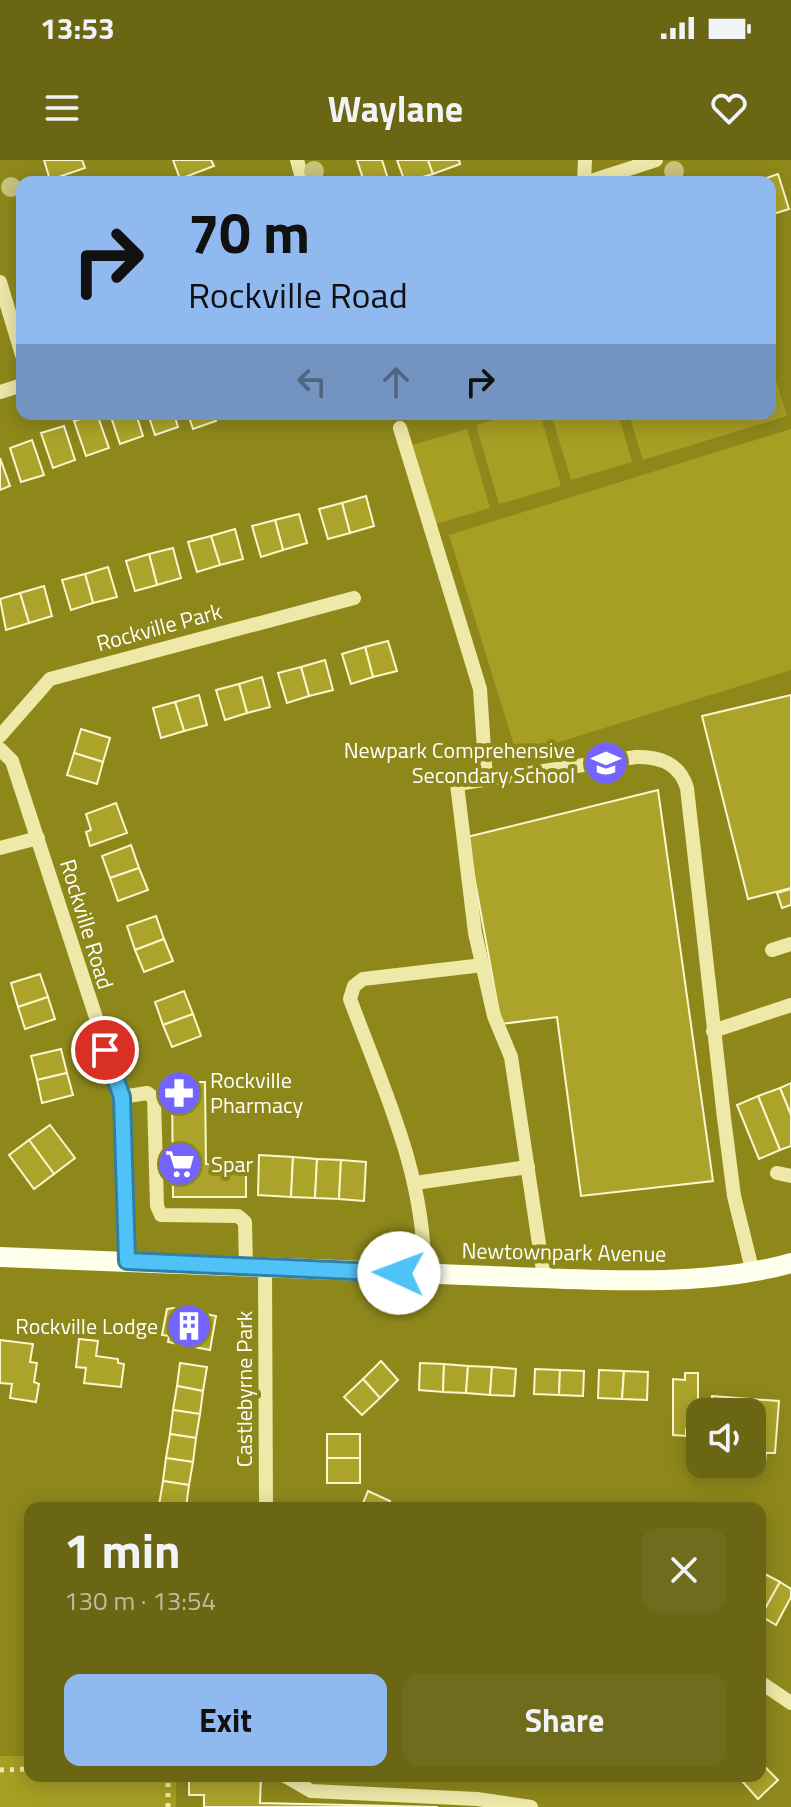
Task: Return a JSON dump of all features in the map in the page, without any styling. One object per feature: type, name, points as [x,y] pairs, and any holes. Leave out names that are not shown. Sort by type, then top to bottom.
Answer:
[{"type":"main road","name":"Newtownpark Avenue","points":[[0,1257],[256,1269],[670,1278],[753,1273],[791,1263]]},
{"type":"street","points":[[605,176],[656,160]]},
{"type":"street","points":[[0,282],[16,335]]},
{"type":"street","points":[[400,428],[480,689],[486,779]]},
{"type":"street","name":"Rockville Park","points":[[0,736],[50,679],[354,598]]},
{"type":"street","name":"Rockville Road","points":[[0,749],[12,761],[122,1097],[127,1261]]},
{"type":"street","points":[[544,1277],[511,1057],[494,1016],[483,965],[457,784],[636,757],[652,757],[670,764],[683,776],[734,1196],[753,1273]]},
{"type":"street","points":[[0,848],[38,838]]},
{"type":"street","points":[[772,950],[791,944]]},
{"type":"street","points":[[424,1274],[424,1237],[415,1183],[350,999],[354,986],[363,979],[483,965]]},
{"type":"street","points":[[713,1031],[791,1005]]},
{"type":"street","name":"Castlebyrne Park","points":[[122,1097],[147,1093],[154,1098],[157,1206],[161,1215],[238,1216],[245,1222],[256,1269],[266,1502]]},
{"type":"street","points":[[415,1183],[528,1167]]},
{"type":"street","points":[[766,1686],[791,1703]]},
{"type":"street","points":[[295,1782],[311,1791],[457,1804],[477,1799],[531,1807]]},
{"type":"path","points":[[0,1770],[24,1769]]},
{"type":"path","points":[[168,1782],[168,1807]]},
{"type":"shaded area","points":[[776,380],[787,416],[776,419]]},
{"type":"shaded area","points":[[493,420],[542,420],[561,486],[499,504],[476,425]]},
{"type":"shaded area","points":[[553,420],[620,420],[632,462],[571,480]]},
{"type":"shaded area","points":[[631,420],[774,420],[643,460]]},
{"type":"shaded area","points":[[467,429],[490,508],[429,526],[405,447]]},
{"type":"shaded area","points":[[791,429],[791,670],[517,755],[449,535]]},
{"type":"shaded area","points":[[0,1756],[24,1756],[24,1782],[176,1782],[176,1807],[0,1807]]},
{"type":"building","points":[[44,160],[82,160],[85,168],[62,176],[49,176]]},
{"type":"building","points":[[173,160],[211,160],[214,166],[188,176],[179,176]]},
{"type":"building","points":[[357,160],[382,160],[387,176],[362,176]]},
{"type":"building","points":[[397,160],[428,160],[433,174],[426,176],[403,176]]},
{"type":"building","points":[[428,160],[459,160],[460,164],[433,174]]},
{"type":"building","points":[[778,174],[789,209],[776,213],[776,176],[772,176]]},
{"type":"building","points":[[99,420],[109,448],[86,456],[74,421]]},
{"type":"building","points":[[112,420],[138,420],[143,436],[120,444]]},
{"type":"building","points":[[150,420],[176,420],[178,427],[155,435]]},
{"type":"building","points":[[190,420],[216,421],[193,429]]},
{"type":"building","points":[[64,426],[75,460],[53,468],[41,433]]},
{"type":"building","points":[[32,440],[44,475],[21,482],[10,448]]},
{"type":"building","points":[[0,458],[10,486],[0,490]]},
{"type":"building","points":[[366,496],[374,526],[350,533],[342,503]]},
{"type":"building","points":[[342,503],[350,533],[328,539],[319,509]]},
{"type":"building","points":[[299,514],[307,543],[283,550],[275,520]]},
{"type":"building","points":[[275,520],[283,550],[261,557],[252,526]]},
{"type":"building","points":[[235,529],[243,559],[220,565],[211,536]]},
{"type":"building","points":[[211,536],[220,565],[197,572],[188,542]]},
{"type":"building","points":[[173,548],[181,578],[157,585],[149,554]]},
{"type":"building","points":[[149,554],[157,585],[135,591],[126,561]]},
{"type":"building","points":[[108,567],[117,597],[93,603],[85,574]]},
{"type":"building","points":[[85,574],[93,603],[71,610],[62,580]]},
{"type":"building","points":[[44,586],[52,616],[29,623],[20,593]]},
{"type":"building","points":[[20,593],[29,623],[6,630],[0,599]]},
{"type":"building","points":[[388,641],[397,671],[373,677],[365,647]]},
{"type":"building","points":[[365,647],[373,677],[351,684],[342,654]]},
{"type":"building","points":[[325,660],[333,690],[309,696],[301,667]]},
{"type":"building","points":[[301,667],[309,696],[287,703],[278,673]]},
{"type":"building","points":[[262,677],[270,707],[247,713],[239,684]]},
{"type":"building","points":[[239,684],[247,713],[225,720],[216,690]]},
{"type":"building","points":[[199,695],[207,725],[184,731],[175,702]]},
{"type":"building","points":[[791,695],[791,888],[748,899],[702,716]]},
{"type":"building","points":[[175,702],[184,731],[161,738],[153,708]]},
{"type":"building","points":[[81,729],[110,738],[103,762],[74,753]]},
{"type":"building","points":[[74,753],[103,762],[97,784],[67,775]]},
{"type":"building","name":"Newpark Comprehensive Secondary School","points":[[658,790],[713,1181],[581,1196],[557,1017],[501,1024],[467,837]]},
{"type":"building","points":[[116,803],[127,833],[90,846],[86,832],[91,830],[86,814]]},
{"type":"building","points":[[131,845],[139,868],[110,878],[102,856]]},
{"type":"building","points":[[139,868],[148,890],[118,901],[110,878]]},
{"type":"building","points":[[791,889],[791,905],[782,908],[777,893]]},
{"type":"building","points":[[156,916],[164,939],[135,950],[127,926]]},
{"type":"building","points":[[164,939],[173,961],[144,972],[135,950]]},
{"type":"building","points":[[40,974],[48,997],[18,1007],[11,983]]},
{"type":"building","points":[[184,991],[193,1014],[163,1025],[155,1002]]},
{"type":"building","points":[[48,997],[55,1019],[25,1029],[18,1007]]},
{"type":"building","points":[[193,1014],[201,1036],[172,1047],[163,1025]]},
{"type":"building","points":[[61,1049],[67,1073],[37,1080],[31,1056]]},
{"type":"building","points":[[67,1073],[73,1095],[42,1103],[37,1080]]},
{"type":"building","points":[[172,1082],[205,1082],[206,1164],[246,1164],[246,1197],[173,1197]]},
{"type":"building","points":[[791,1083],[791,1115],[780,1088]]},
{"type":"building","points":[[780,1088],[791,1115],[791,1146],[780,1150],[758,1096]]},
{"type":"building","points":[[758,1096],[780,1150],[759,1159],[737,1105]]},
{"type":"building","points":[[50,1125],[75,1158],[54,1174],[29,1140]]},
{"type":"building","points":[[29,1140],[54,1174],[34,1189],[9,1155]]},
{"type":"building","points":[[259,1155],[293,1157],[291,1197],[258,1195]]},
{"type":"building","points":[[293,1157],[317,1159],[315,1198],[291,1197]]},
{"type":"building","points":[[317,1159],[341,1160],[339,1199],[315,1198]]},
{"type":"building","points":[[341,1160],[366,1162],[364,1201],[339,1199]]},
{"type":"building","name":"Rockville Lodge","points":[[167,1309],[216,1316],[210,1350],[168,1342],[169,1336],[162,1335]]},
{"type":"building","points":[[79,1339],[98,1341],[96,1356],[118,1359],[118,1363],[124,1364],[121,1387],[84,1383],[86,1368],[76,1367]]},
{"type":"building","points":[[0,1340],[33,1344],[30,1362],[37,1363],[34,1382],[39,1384],[36,1402],[10,1398],[12,1384],[0,1383]]},
{"type":"building","points":[[381,1361],[398,1380],[380,1398],[363,1379]]},
{"type":"building","points":[[180,1363],[207,1367],[203,1391],[177,1386]]},
{"type":"building","points":[[420,1363],[444,1364],[443,1392],[419,1390]]},
{"type":"building","points":[[444,1364],[468,1366],[466,1393],[443,1392]]},
{"type":"building","points":[[468,1366],[492,1367],[490,1395],[466,1393]]},
{"type":"building","points":[[492,1367],[516,1369],[514,1396],[490,1395]]},
{"type":"building","points":[[535,1369],[560,1370],[559,1395],[534,1394]]},
{"type":"building","points":[[560,1370],[584,1371],[583,1396],[559,1395]]},
{"type":"building","points":[[599,1370],[624,1371],[622,1399],[598,1398]]},
{"type":"building","points":[[624,1371],[648,1372],[647,1400],[622,1399]]},
{"type":"building","points":[[685,1373],[698,1373],[698,1398],[686,1398],[686,1436],[673,1435],[673,1379],[685,1380]]},
{"type":"building","points":[[363,1379],[380,1398],[362,1415],[344,1397]]},
{"type":"building","points":[[177,1386],[203,1391],[200,1414],[173,1410]]},
{"type":"building","points":[[766,1400],[779,1401],[775,1453],[766,1453]]},
{"type":"building","points":[[173,1410],[200,1414],[196,1438],[170,1434]]},
{"type":"building","points":[[170,1434],[196,1438],[193,1462],[166,1458]]},
{"type":"building","points":[[327,1434],[360,1434],[360,1458],[327,1458]]},
{"type":"building","points":[[166,1458],[193,1462],[189,1485],[163,1481]]},
{"type":"building","points":[[327,1458],[360,1458],[360,1483],[327,1483]]},
{"type":"building","points":[[163,1481],[189,1485],[187,1502],[160,1502]]},
{"type":"building","points":[[368,1491],[390,1501],[390,1502],[363,1502]]},
{"type":"building","points":[[766,1575],[780,1582],[766,1607]]},
{"type":"building","points":[[780,1582],[791,1589],[791,1597],[776,1625],[766,1619],[766,1607]]},
{"type":"building","points":[[766,1768],[778,1780],[758,1799],[743,1782],[766,1782]]},
{"type":"building","points":[[189,1782],[261,1782],[260,1803],[438,1807],[204,1807],[204,1795],[189,1795]]},
{"type":"place","name":"Newpark Comprehensive Secondary School","points":[[606,763]]},
{"type":"place","name":"Rockville Pharmacy","points":[[179,1093]]},
{"type":"place","name":"Spar","points":[[180,1164]]},
{"type":"place","name":"Rockville Lodge","points":[[189,1326]]},
{"type":"route","points":[[105,1050],[122,1097],[127,1261],[399,1273]]}]
